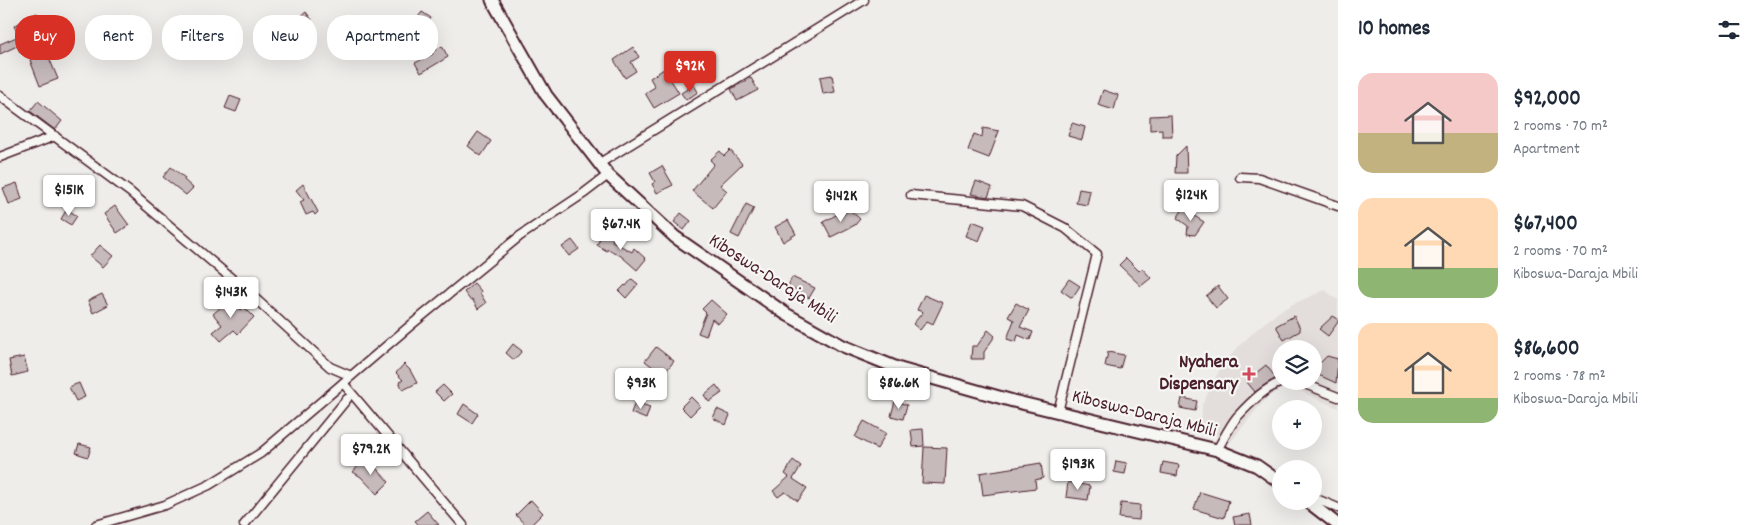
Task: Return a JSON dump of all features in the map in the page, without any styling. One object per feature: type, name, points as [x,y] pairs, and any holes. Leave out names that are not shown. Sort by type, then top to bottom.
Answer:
[{"type":"main road","name":"Kiboswa-Daraja Mbili","points":[[492,0],[546,94],[608,175],[675,237],[786,314],[844,346],[900,368],[1058,412],[1217,450],[1257,466],[1272,477]]},
{"type":"main road","points":[[1319,510],[1338,524]]},
{"type":"street","points":[[600,163],[864,0]]},
{"type":"street","points":[[0,96],[130,192],[258,302],[330,367],[351,376]]},
{"type":"street","points":[[0,157],[55,136]]},
{"type":"street","points":[[96,525],[165,505],[209,485],[260,453],[520,236],[608,175]]},
{"type":"street","points":[[1240,177],[1260,178],[1338,206]]},
{"type":"street","points":[[911,194],[1022,206],[1065,228],[1097,254],[1058,412]]},
{"type":"street","points":[[343,383],[463,525]]},
{"type":"street","points":[[1217,450],[1236,418],[1272,387]]},
{"type":"street","points":[[1320,390],[1338,397]]},
{"type":"street","points":[[244,525],[347,399]]},
{"type":"street","points":[[1322,501],[1338,508]]},
{"type":"shaded area","name":"Nyahera Dispensary","points":[[1325,290],[1338,300],[1338,408],[1297,390],[1322,390],[1322,340],[1272,340],[1272,390],[1275,390],[1257,409],[1230,443],[1201,428],[1202,405],[1221,367],[1259,327],[1280,311]]},
{"type":"building","points":[[15,38],[15,47],[0,54],[0,44]]},
{"type":"building","points":[[442,46],[448,57],[421,73],[415,63],[421,60],[438,60],[438,48]]},
{"type":"building","points":[[633,47],[639,57],[631,62],[636,71],[625,78],[614,60]]},
{"type":"building","points":[[30,60],[50,60],[58,79],[40,86]]},
{"type":"building","points":[[664,69],[679,93],[654,108],[645,93],[655,87],[650,78]]},
{"type":"building","points":[[832,75],[835,92],[823,94],[820,77]]},
{"type":"building","points":[[751,78],[758,90],[737,101],[731,89]]},
{"type":"building","points":[[694,85],[698,92],[686,100],[681,93]]},
{"type":"building","points":[[1103,90],[1118,95],[1114,110],[1098,105]]},
{"type":"building","points":[[230,96],[241,100],[236,112],[225,108]]},
{"type":"building","points":[[38,101],[62,121],[55,130],[30,111]]},
{"type":"building","points":[[1171,115],[1172,136],[1162,136],[1162,129],[1150,130],[1150,116]]},
{"type":"building","points":[[1072,123],[1085,127],[1082,140],[1068,136]]},
{"type":"building","points":[[983,128],[999,131],[989,158],[968,150],[974,134],[982,137]]},
{"type":"building","points":[[478,132],[491,141],[481,156],[468,146]]},
{"type":"building","points":[[1186,146],[1187,173],[1175,173],[1176,156]]},
{"type":"building","points":[[730,150],[742,164],[720,185],[727,191],[713,208],[692,191],[714,164],[710,160],[720,151],[724,156]]},
{"type":"building","points":[[662,166],[673,185],[657,193],[652,184],[655,182],[650,173]]},
{"type":"building","points":[[171,167],[185,178],[184,180],[193,188],[186,195],[163,177]]},
{"type":"building","points":[[976,181],[992,187],[988,197],[971,194]]},
{"type":"building","points":[[17,183],[22,199],[9,204],[3,188]]},
{"type":"building","points":[[303,184],[318,212],[315,215],[313,212],[306,215],[300,202],[304,200],[296,190]]},
{"type":"building","points":[[1079,189],[1090,191],[1087,205],[1076,203]]},
{"type":"building","points":[[746,204],[754,208],[739,238],[731,234]]},
{"type":"building","points":[[115,206],[129,225],[117,233],[104,214]]},
{"type":"building","points":[[67,209],[77,216],[71,225],[61,219]]},
{"type":"building","points":[[849,209],[860,219],[855,225],[831,237],[823,222],[838,214],[840,218]]},
{"type":"building","points":[[1183,209],[1204,222],[1195,235],[1187,234],[1188,226],[1177,218]]},
{"type":"building","points":[[681,213],[691,221],[684,230],[674,222]]},
{"type":"building","points":[[788,220],[796,234],[783,242],[775,227]]},
{"type":"building","points":[[972,221],[985,226],[979,241],[966,236]]},
{"type":"building","points":[[603,232],[614,237],[612,241],[632,252],[634,248],[646,259],[637,270],[621,256],[597,245]]},
{"type":"building","points":[[572,240],[579,249],[569,256],[562,247]]},
{"type":"building","points":[[100,245],[113,256],[103,267],[90,256]]},
{"type":"building","points":[[1126,258],[1139,271],[1142,268],[1151,278],[1141,286],[1119,265]]},
{"type":"building","points":[[792,277],[815,288],[809,298],[788,286]]},
{"type":"building","points":[[632,279],[638,284],[626,298],[619,291]]},
{"type":"building","points":[[1069,279],[1080,286],[1072,298],[1061,290]]},
{"type":"building","points":[[474,283],[481,291],[480,293],[486,303],[478,309],[472,299],[470,300],[464,292]]},
{"type":"building","points":[[1218,286],[1228,299],[1216,308],[1206,296]]},
{"type":"building","points":[[102,294],[108,305],[93,313],[88,301]]},
{"type":"building","points":[[924,295],[943,303],[933,324],[927,321],[920,330],[913,324],[923,312],[917,310]]},
{"type":"building","points":[[231,298],[241,310],[244,307],[254,317],[238,334],[234,330],[221,341],[213,332],[222,325],[213,314]]},
{"type":"building","points":[[711,300],[727,314],[718,324],[712,319],[706,336],[698,333],[706,313],[702,309]]},
{"type":"building","points":[[1016,303],[1029,310],[1020,327],[1033,332],[1030,340],[1018,335],[1016,342],[1007,339],[1014,320],[1008,317]]},
{"type":"building","points":[[1294,316],[1300,331],[1284,340],[1276,326]]},
{"type":"building","points":[[1333,316],[1338,319],[1338,322],[1328,336],[1319,329]]},
{"type":"building","points":[[988,330],[995,336],[984,352],[984,359],[971,359],[972,346],[977,346]]},
{"type":"building","points":[[513,344],[522,351],[514,360],[506,353]]},
{"type":"building","points":[[656,347],[674,361],[663,375],[645,361]]},
{"type":"building","points":[[1108,352],[1124,355],[1120,369],[1105,366]]},
{"type":"building","points":[[1327,356],[1338,359],[1336,383],[1322,377],[1322,361]]},
{"type":"building","points":[[24,357],[28,372],[12,376],[9,360]]},
{"type":"building","points":[[404,364],[410,370],[417,383],[403,390],[399,382],[403,380],[396,373]]},
{"type":"building","points":[[1266,365],[1272,373],[1272,381],[1255,392],[1246,381]]},
{"type":"building","points":[[79,383],[85,397],[76,401],[69,387]]},
{"type":"building","points":[[443,385],[452,394],[444,401],[435,392]]},
{"type":"building","points":[[716,385],[722,393],[709,402],[704,395]]},
{"type":"building","points":[[691,397],[700,406],[690,416],[681,407]]},
{"type":"building","points":[[1182,398],[1197,401],[1195,411],[1180,408]]},
{"type":"building","points":[[895,401],[907,405],[903,419],[891,416]]},
{"type":"building","points":[[635,402],[650,407],[646,419],[631,413]]},
{"type":"building","points":[[464,404],[478,414],[472,423],[458,414]]},
{"type":"building","points":[[717,409],[730,415],[726,425],[713,418]]},
{"type":"building","points":[[864,421],[886,433],[877,449],[855,437]]},
{"type":"building","points":[[923,429],[924,446],[913,447],[911,430]]},
{"type":"building","points":[[79,444],[91,447],[88,457],[76,453]]},
{"type":"building","points":[[924,447],[947,448],[945,484],[922,483]]},
{"type":"building","points":[[1066,455],[1076,457],[1074,469],[1063,466]]},
{"type":"building","points":[[366,457],[389,482],[377,494],[361,477],[353,472]]},
{"type":"building","points":[[793,460],[801,466],[793,479],[807,488],[798,501],[785,492],[778,497],[773,491],[789,477],[785,474]]},
{"type":"building","points":[[1116,461],[1127,463],[1125,474],[1114,472]]},
{"type":"building","points":[[1163,462],[1179,465],[1177,476],[1161,473]]},
{"type":"building","points":[[1041,463],[1043,478],[1035,480],[1036,488],[983,495],[980,473]]},
{"type":"building","points":[[1068,482],[1090,486],[1088,500],[1066,497]]},
{"type":"building","points":[[1200,492],[1229,501],[1224,518],[1194,509]]},
{"type":"building","points":[[531,500],[543,513],[531,525],[525,525],[516,515]]},
{"type":"building","points":[[1121,503],[1140,505],[1139,520],[1119,518]]},
{"type":"building","points":[[427,511],[439,525],[419,525],[415,521]]},
{"type":"building","points":[[1250,514],[1252,525],[1235,525],[1233,517]]},
{"type":"place","name":"Nyahera Dispensary","points":[[1249,374]]}]
